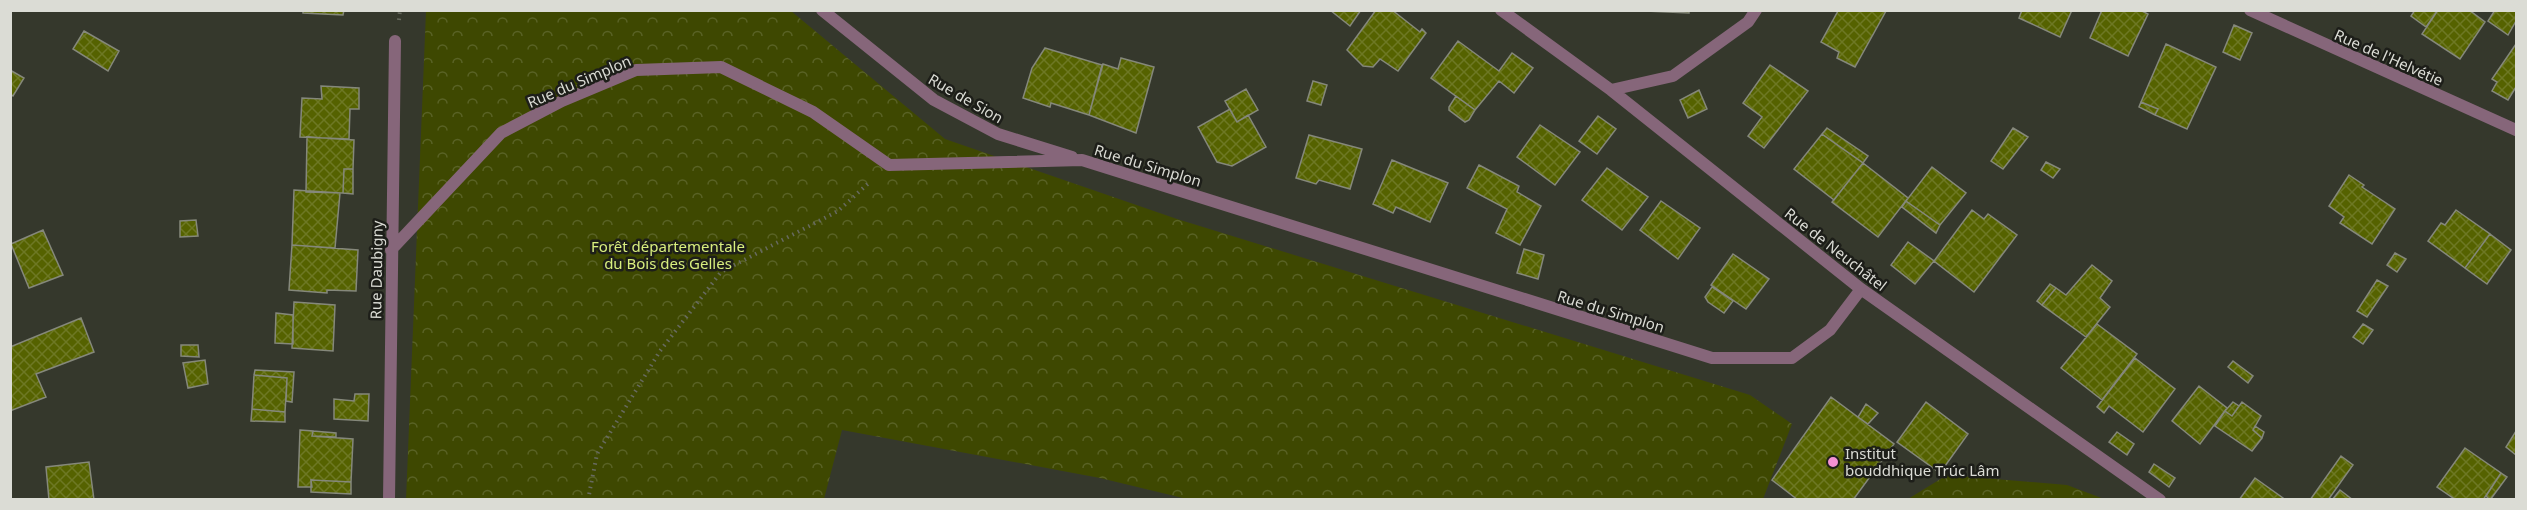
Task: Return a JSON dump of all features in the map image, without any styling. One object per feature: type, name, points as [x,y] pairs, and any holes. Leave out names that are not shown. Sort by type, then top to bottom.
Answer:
[{"type":"street","name":"Rue de Sion","points":[[822,10],[934,100],[998,134],[1082,160]]},
{"type":"street","name":"Rue de Neuchâtel","points":[[1501,10],[1611,90],[1861,289],[2160,500]]},
{"type":"street","points":[[1611,90],[1673,76],[1748,22],[1756,10]]},
{"type":"street","name":"Rue de l'Helvétie","points":[[2250,10],[2517,130]]},
{"type":"street","name":"Rue Daubigny","points":[[389,500],[395,41]]},
{"type":"street","name":"Rue du Simplon","points":[[391,250],[501,133],[562,101],[636,70],[721,67],[813,112],[889,165],[1082,160],[1712,358],[1792,358],[1830,330],[1861,289]]},
{"type":"path","points":[[588,500],[597,454],[660,351],[721,272],[838,211],[889,165]]},
{"type":"green space","name":"Forêt départementale du Bois des Gelles","points":[[426,11],[791,11],[945,139],[1177,219],[1750,395],[1792,424],[1763,499],[1187,499],[1100,478],[842,430],[824,499],[406,500]]},
{"type":"green space","points":[[1947,475],[2067,485],[2104,499],[1908,499]]},
{"type":"building","points":[[303,10],[344,10],[343,15],[303,13]]},
{"type":"building","points":[[1330,10],[1361,10],[1350,26]]},
{"type":"building","points":[[1376,10],[1392,10],[1420,32],[1422,29],[1426,33],[1398,71],[1380,59],[1373,67],[1363,66],[1347,50]]},
{"type":"building","points":[[1646,10],[1689,10],[1689,13],[1646,11]]},
{"type":"building","points":[[2022,10],[2072,10],[2060,37],[2019,18]]},
{"type":"building","points":[[2102,10],[2140,10],[2148,14],[2128,56],[2090,38]]},
{"type":"building","points":[[2415,10],[2438,10],[2426,27],[2411,16]]},
{"type":"building","points":[[2438,10],[2469,10],[2485,22],[2460,59],[2422,34]]},
{"type":"building","points":[[2495,10],[2516,10],[2516,21],[2508,35],[2488,21]]},
{"type":"building","points":[[1838,11],[1886,11],[1855,67],[1837,58],[1839,52],[1821,42]]},
{"type":"building","points":[[2234,25],[2252,33],[2240,60],[2223,52]]},
{"type":"building","points":[[84,31],[119,51],[108,71],[73,49]]},
{"type":"building","points":[[1458,41],[1499,71],[1512,53],[1533,68],[1514,93],[1499,81],[1475,110],[1431,78]]},
{"type":"building","points":[[2166,44],[2216,67],[2187,129],[2155,115],[2158,109],[2141,102]]},
{"type":"building","points":[[2516,44],[2516,87],[2508,100],[2492,91],[2497,82],[2492,79]]},
{"type":"building","points":[[1045,48],[1102,65],[1089,115],[1051,103],[1050,107],[1023,98],[1032,68]]},
{"type":"building","points":[[1121,58],[1154,67],[1136,133],[1089,115],[1103,64],[1118,69]]},
{"type":"building","points":[[1770,65],[1808,91],[1764,148],[1748,136],[1762,117],[1743,103]]},
{"type":"building","points":[[10,70],[24,78],[13,96],[10,94]]},
{"type":"building","points":[[1313,81],[1327,85],[1321,105],[1307,101]]},
{"type":"building","points":[[321,86],[359,88],[359,109],[350,109],[349,139],[300,137],[302,98],[322,99]]},
{"type":"building","points":[[1246,89],[1258,110],[1237,122],[1225,101]]},
{"type":"building","points":[[1699,90],[1707,109],[1688,118],[1680,100]]},
{"type":"building","points":[[1456,96],[1475,110],[1465,122],[1449,110]]},
{"type":"building","points":[[2141,102],[2158,109],[2155,115],[2139,107]]},
{"type":"building","points":[[1230,109],[1237,122],[1248,115],[1266,147],[1232,166],[1217,162],[1198,127]]},
{"type":"building","points":[[1598,116],[1616,129],[1597,154],[1579,141]]},
{"type":"building","points":[[1540,125],[1580,152],[1555,185],[1517,157]]},
{"type":"building","points":[[1827,128],[1868,156],[1863,163],[1822,134]]},
{"type":"building","points":[[2013,128],[2028,137],[2003,169],[1991,161]]},
{"type":"building","points":[[1822,134],[1863,163],[1834,200],[1794,169]]},
{"type":"building","points":[[1309,135],[1362,149],[1350,189],[1319,180],[1316,184],[1296,178]]},
{"type":"building","points":[[307,137],[354,140],[353,169],[344,169],[343,193],[306,192]]},
{"type":"building","points":[[1392,160],[1448,183],[1430,222],[1396,207],[1393,213],[1373,204]]},
{"type":"building","points":[[2046,162],[2060,169],[2053,178],[2041,170]]},
{"type":"building","points":[[1863,163],[1908,198],[1878,237],[1832,202]]},
{"type":"building","points":[[1479,165],[1519,186],[1517,192],[1541,206],[1520,245],[1496,233],[1507,209],[1467,188]]},
{"type":"building","points":[[1932,167],[1966,193],[1940,225],[1906,201]]},
{"type":"building","points":[[1607,168],[1648,197],[1622,230],[1582,200]]},
{"type":"building","points":[[344,169],[353,169],[353,194],[343,193]]},
{"type":"building","points":[[2349,175],[2364,185],[2362,187],[2395,209],[2372,244],[2340,223],[2344,217],[2329,206]]},
{"type":"building","points":[[294,190],[340,193],[335,248],[292,245]]},
{"type":"building","points":[[1661,201],[1700,228],[1678,259],[1640,230]]},
{"type":"building","points":[[1906,201],[1940,225],[1936,233],[1902,207]]},
{"type":"building","points":[[1972,210],[1984,219],[1988,214],[2017,235],[1974,292],[1934,261]]},
{"type":"building","points":[[2456,210],[2490,234],[2465,268],[2428,241],[2441,223],[2445,225]]},
{"type":"building","points":[[196,220],[198,236],[180,237],[180,221]]},
{"type":"building","points":[[43,230],[63,275],[29,288],[11,244]]},
{"type":"building","points":[[2490,234],[2511,250],[2487,284],[2465,268]]},
{"type":"building","points":[[1908,242],[1934,261],[1915,284],[1891,265]]},
{"type":"building","points":[[292,245],[358,250],[356,291],[327,290],[327,293],[289,290]]},
{"type":"building","points":[[1524,249],[1544,255],[1538,279],[1517,273]]},
{"type":"building","points":[[2395,253],[2406,259],[2397,272],[2387,265]]},
{"type":"building","points":[[1733,254],[1769,279],[1746,309],[1711,285]]},
{"type":"building","points":[[2092,265],[2112,281],[2100,298],[2110,307],[2086,337],[2042,305],[2056,288],[2066,295]]},
{"type":"building","points":[[2377,280],[2388,286],[2367,317],[2357,311]]},
{"type":"building","points":[[2050,284],[2056,288],[2042,305],[2037,301]]},
{"type":"building","points":[[1712,287],[1733,301],[1724,313],[1708,302],[1705,297]]},
{"type":"building","points":[[294,302],[335,305],[333,351],[292,348]]},
{"type":"building","points":[[276,313],[293,315],[293,344],[275,343]]},
{"type":"building","points":[[81,318],[94,352],[36,374],[46,397],[10,411],[10,347]]},
{"type":"building","points":[[2097,324],[2137,354],[2102,400],[2061,368]]},
{"type":"building","points":[[2363,324],[2373,330],[2363,344],[2353,337]]},
{"type":"building","points":[[181,345],[198,345],[199,357],[181,356]]},
{"type":"building","points":[[2135,358],[2175,389],[2143,432],[2109,406],[2104,413],[2097,407]]},
{"type":"building","points":[[205,360],[208,384],[188,388],[183,363]]},
{"type":"building","points":[[2233,361],[2253,376],[2248,383],[2228,367]]},
{"type":"building","points":[[255,370],[294,372],[292,402],[286,401],[287,378],[254,375]]},
{"type":"building","points":[[254,375],[287,378],[285,412],[252,409]]},
{"type":"building","points":[[2199,386],[2227,408],[2200,444],[2172,421]]},
{"type":"building","points":[[355,394],[369,394],[368,421],[334,419],[334,399],[354,401]]},
{"type":"building","name":"Institut bouddhique Trúc Lâm","points":[[1831,397],[1894,444],[1853,500],[1798,500],[1772,480]]},
{"type":"building","points":[[1926,402],[1968,434],[1940,473],[1897,442]]},
{"type":"building","points":[[2233,402],[2239,406],[2232,416],[2225,411]]},
{"type":"building","points":[[2242,402],[2261,416],[2253,430],[2262,438],[2252,451],[2215,426],[2225,411],[2232,416]]},
{"type":"building","points":[[1866,404],[1878,413],[1868,424],[1858,417]]},
{"type":"building","points":[[252,409],[285,412],[285,422],[251,421]]},
{"type":"building","points":[[2255,426],[2264,432],[2262,438],[2253,430]]},
{"type":"building","points":[[300,430],[313,431],[312,436],[353,439],[351,482],[311,480],[312,487],[298,487]]},
{"type":"building","points":[[313,431],[336,433],[336,437],[312,436]]},
{"type":"building","points":[[2516,431],[2516,455],[2506,447]]},
{"type":"building","points":[[2117,432],[2134,444],[2127,455],[2109,442]]},
{"type":"building","points":[[2465,448],[2501,473],[2483,500],[2456,500],[2437,487]]},
{"type":"building","points":[[2341,456],[2353,465],[2328,500],[2310,500]]},
{"type":"building","points":[[89,462],[94,500],[49,500],[46,467]]},
{"type":"building","points":[[2154,464],[2175,478],[2169,487],[2149,472]]},
{"type":"building","points":[[2501,473],[2507,477],[2490,500],[2486,496]]},
{"type":"building","points":[[2255,478],[2283,498],[2282,500],[2239,500]]},
{"type":"building","points":[[311,480],[351,482],[351,494],[311,492]]},
{"type":"building","points":[[2340,490],[2353,500],[2332,500]]},
{"type":"place","name":"Institut bouddhique Trúc Lâm","points":[[1833,462]]}]
